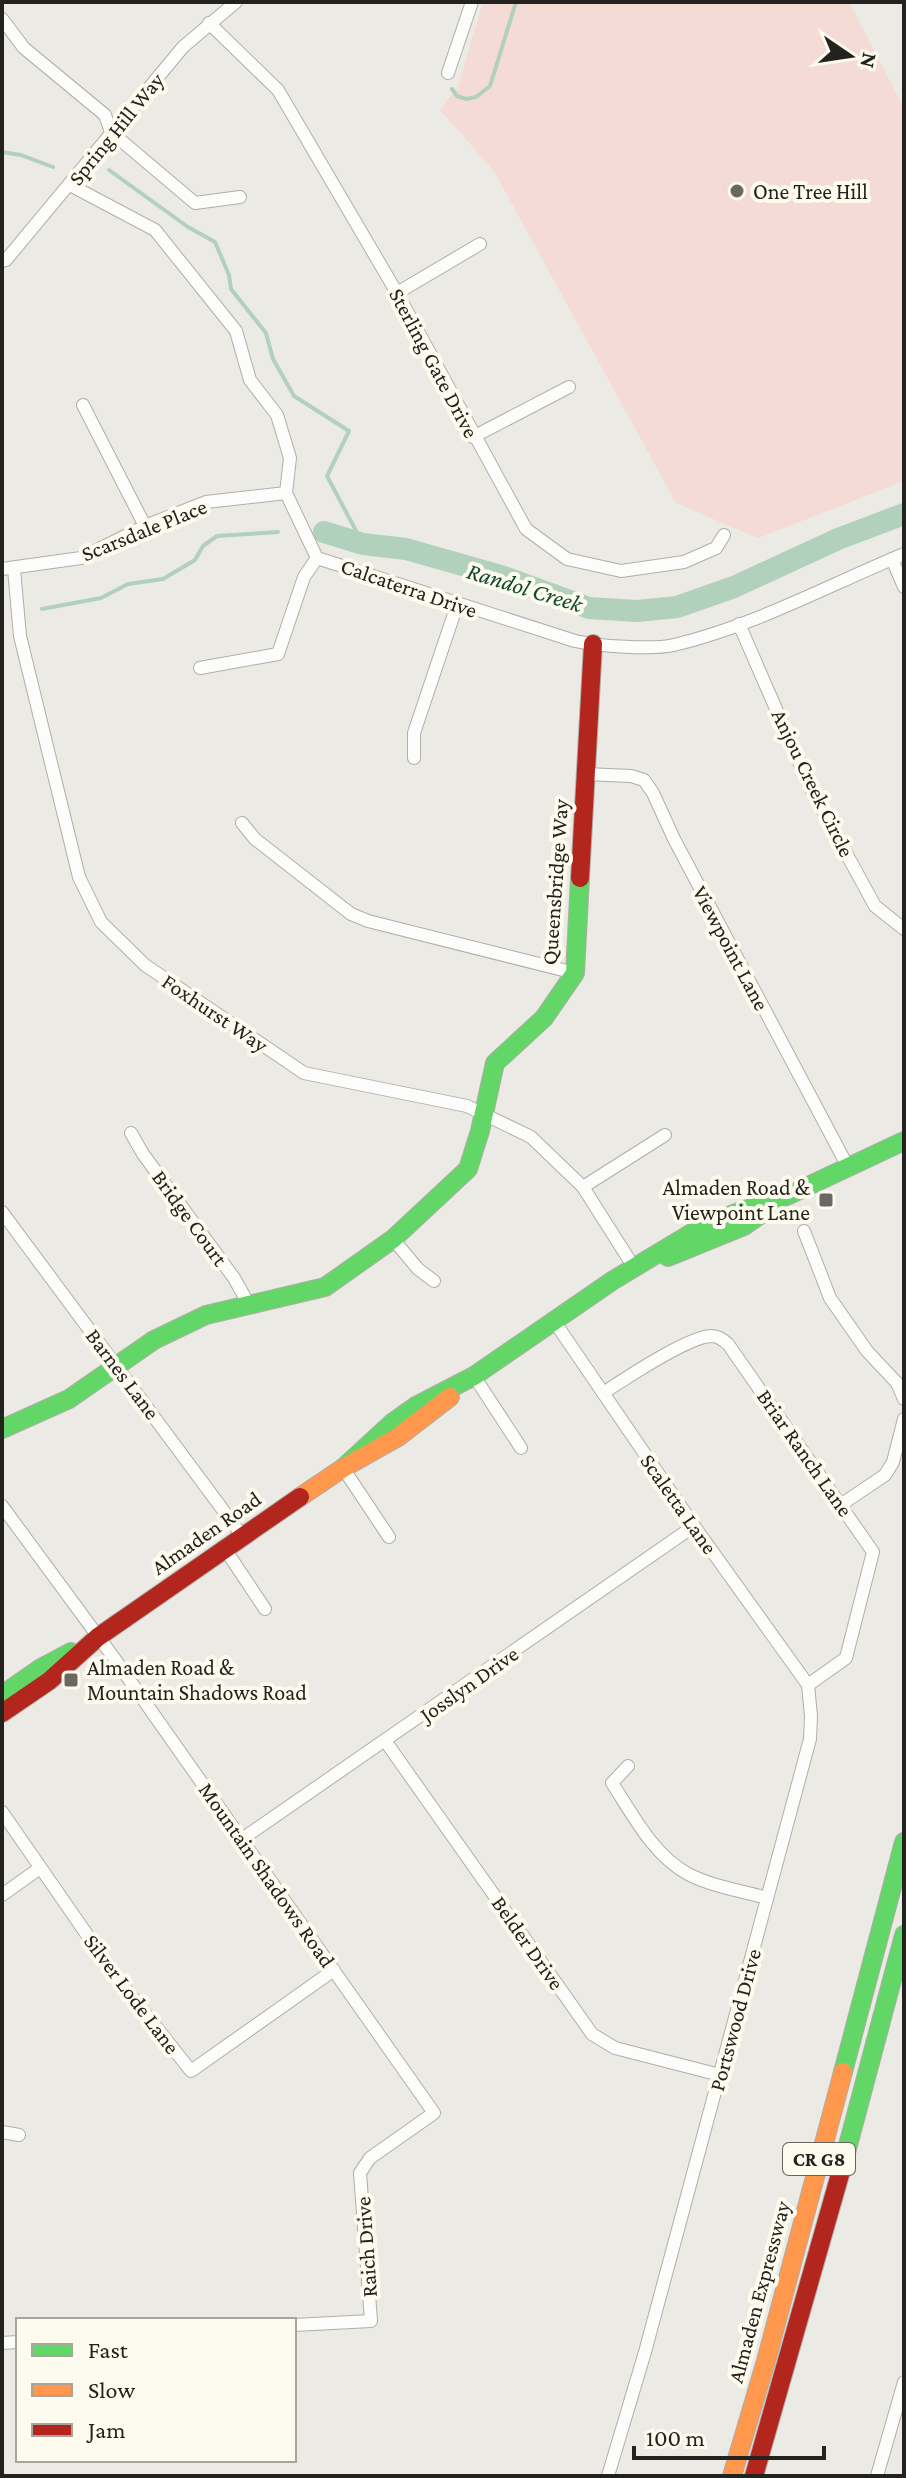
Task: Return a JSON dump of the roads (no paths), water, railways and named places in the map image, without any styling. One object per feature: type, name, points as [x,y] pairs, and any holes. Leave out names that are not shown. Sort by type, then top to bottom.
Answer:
[{"type":"street","name":"Spring Hill Way","points":[[2,261],[70,185],[183,47],[236,2]]},
{"type":"street","points":[[448,73],[472,2]]},
{"type":"street","points":[[2,19],[24,48],[105,115],[111,132],[195,203],[240,197]]},
{"type":"street","name":"Sterling Gate Drive","points":[[209,23],[278,90],[397,293],[526,529],[567,559],[621,571],[684,562],[716,548],[724,535]]},
{"type":"street","name":"Calcaterra Drive","points":[[70,185],[155,230],[236,331],[250,380],[277,415],[290,458],[286,493],[317,558],[547,634],[593,644],[671,646],[739,624],[898,557]]},
{"type":"street","points":[[397,293],[480,244]]},
{"type":"street","points":[[473,437],[569,387]]},
{"type":"street","points":[[83,405],[145,526]]},
{"type":"street","name":"Scarsdale Place","points":[[8,569],[81,558],[145,526],[206,502],[286,493]]},
{"type":"street","points":[[898,557],[904,587]]},
{"type":"street","points":[[200,668],[278,654],[304,577],[317,558]]},
{"type":"street","name":"Foxhurst Way","points":[[8,569],[23,651],[79,877],[101,922],[145,965],[304,1073],[467,1106],[531,1137],[583,1187],[635,1269]]},
{"type":"street","points":[[414,758],[414,733],[457,605]]},
{"type":"street","name":"Anjou Creek Circle","points":[[739,624],[810,787],[875,906],[904,929]]},
{"type":"street","name":"Queensbridge Way","points":[[2,1429],[69,1399],[154,1340],[206,1315],[325,1287],[393,1239],[468,1169],[495,1063],[544,1018],[575,973],[593,644]]},
{"type":"street","name":"Viewpoint Lane","points":[[585,774],[631,776],[644,780],[649,786],[848,1167]]},
{"type":"street","points":[[242,823],[255,839],[351,914],[368,921],[575,973]]},
{"type":"street","name":"Bridge Court","points":[[131,1133],[234,1278],[248,1303]]},
{"type":"street","points":[[583,1187],[665,1135]]},
{"type":"street","name":"Almaden Road","points":[[2,1695],[41,1668],[98,1637],[343,1468],[424,1420],[474,1376],[612,1281],[695,1231],[789,1195],[904,1141]]},
{"type":"street","name":"Barnes Lane","points":[[2,1212],[243,1537]]},
{"type":"street","points":[[804,1231],[830,1298],[867,1351],[897,1383],[904,1399]]},
{"type":"street","points":[[393,1239],[418,1269],[434,1281]]},
{"type":"street","name":"Scaletta Lane","points":[[554,1321],[694,1526],[808,1685]]},
{"type":"street","name":"Briar Ranch Lane","points":[[603,1393],[649,1363],[702,1338],[721,1338],[842,1504],[873,1552],[846,1658],[808,1685]]},
{"type":"street","points":[[474,1376],[521,1448]]},
{"type":"street","points":[[842,1504],[885,1475],[893,1462],[904,1419]]},
{"type":"street","points":[[343,1468],[389,1537]]},
{"type":"street","name":"Mountain Shadows Road","points":[[2,1506],[242,1839],[434,2113]]},
{"type":"street","name":"Josslyn Drive","points":[[242,1839],[694,1526]]},
{"type":"street","points":[[225,1549],[265,1609]]},
{"type":"street","name":"Almaden Road","points":[[2,1713],[49,1681],[98,1637]]},
{"type":"street","name":"Portswood Drive","points":[[608,2476],[645,2352],[810,1739],[808,1685]]},
{"type":"street","name":"Belder Drive","points":[[386,1742],[592,2034],[615,2048],[720,2075]]},
{"type":"street","points":[[628,1766],[612,1783],[656,1847],[670,1862],[690,1875],[767,1898]]},
{"type":"street","name":"Silver Lode Lane","points":[[2,1812],[117,1978],[191,2071],[334,1970]]},
{"type":"street","name":"Almaden Expressway","points":[[732,2476],[770,2346],[904,1842]]},
{"type":"street","points":[[2,1895],[40,1868]]},
{"type":"street","name":"Almaden Expressway","points":[[754,2476],[872,2061],[904,1935]]},
{"type":"street","name":"Raich Drive","points":[[296,2325],[371,2321],[360,2173],[370,2158],[434,2113]]},
{"type":"street","points":[[2,2132],[19,2135]]},
{"type":"street","points":[[877,2476],[904,2382]]},
{"type":"waterway","points":[[452,89],[457,96],[466,99],[476,97],[490,86],[516,2]]},
{"type":"waterway","points":[[2,152],[21,155],[53,167]]},
{"type":"waterway","points":[[109,170],[188,227],[215,242],[229,275],[231,289],[266,333],[273,359],[294,396],[349,431],[327,476],[363,544]]},
{"type":"waterway","name":"Randol Creek","points":[[324,532],[363,544],[406,549],[501,576],[589,608],[637,611],[677,607],[734,587],[838,539],[904,514]]},
{"type":"waterway","name":"Randol Creek","points":[[42,609],[101,598],[128,584],[163,579],[195,560],[203,546],[217,536],[278,532]]},
{"type":"place","name":"One Tree Hill","points":[[737,191]]},
{"type":"place","name":"Almaden Road & Viewpoint Lane","points":[[826,1200]]},
{"type":"place","name":"Almaden Road & Mountain Shadows Road","points":[[71,1680]]}]
